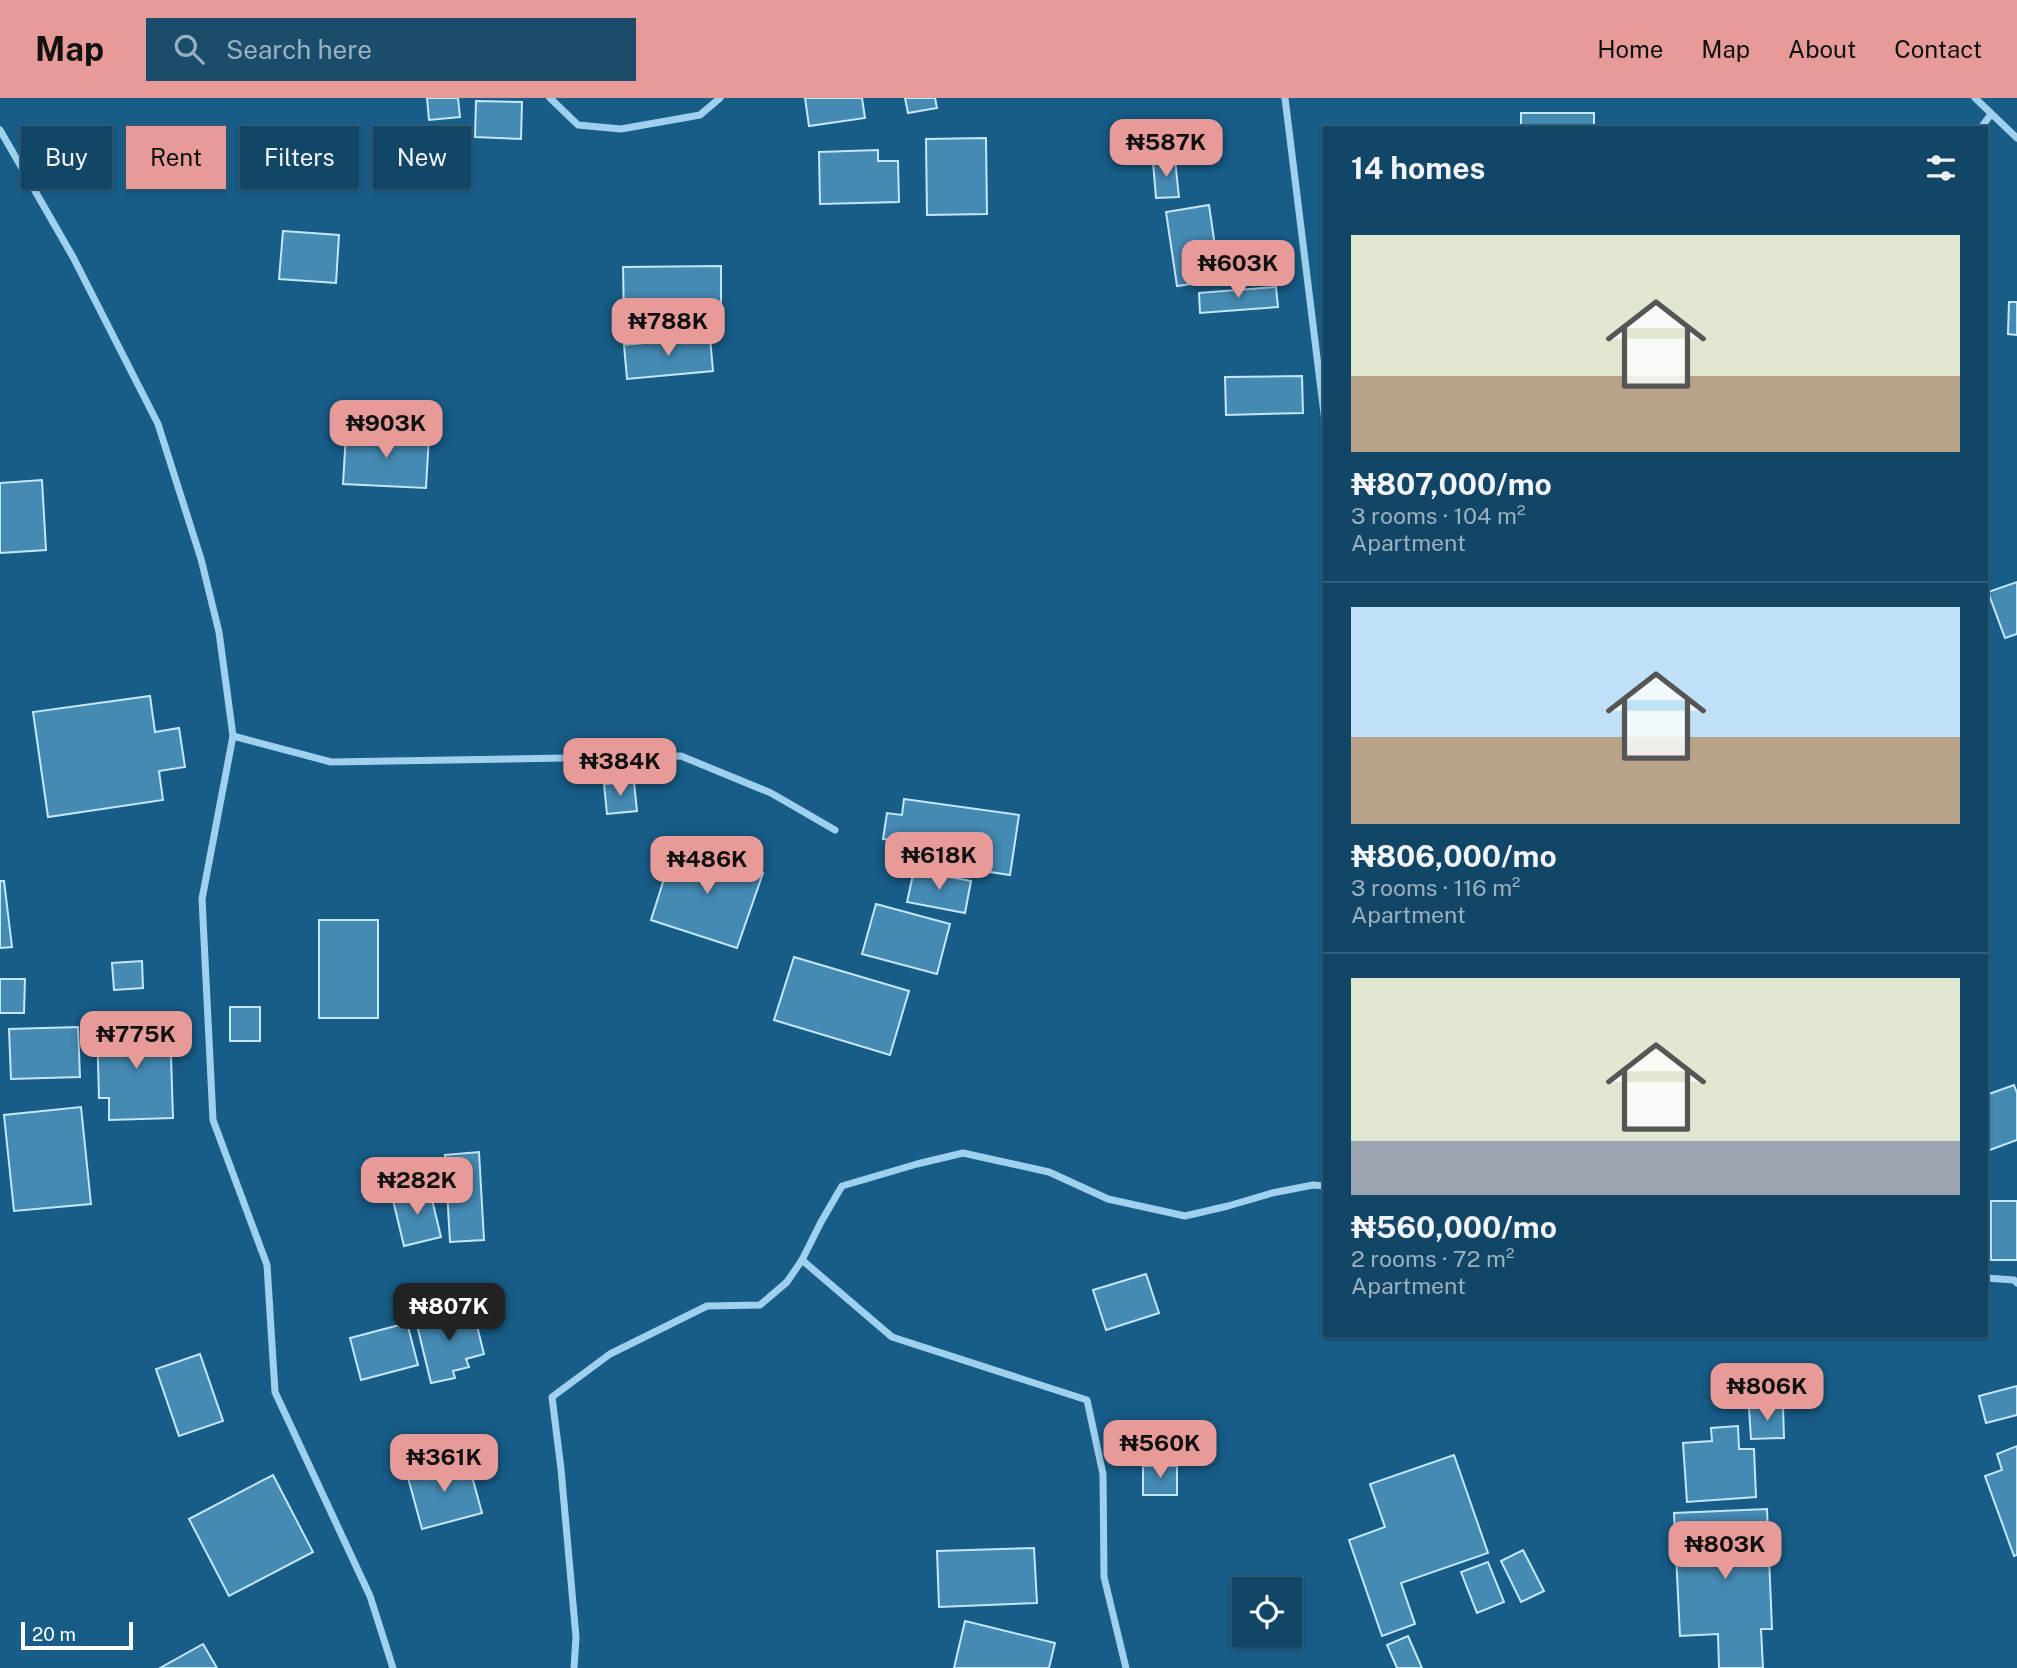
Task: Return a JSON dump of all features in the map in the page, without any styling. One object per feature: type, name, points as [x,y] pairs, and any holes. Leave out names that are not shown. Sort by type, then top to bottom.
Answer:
[{"type":"street","points":[[550,98],[578,125],[621,129],[700,115],[720,98]]},
{"type":"street","points":[[1285,98],[1323,406]]},
{"type":"street","points":[[1975,98],[2017,138]]},
{"type":"street","points":[[1982,126],[1991,114]]},
{"type":"street","points":[[0,130],[73,257],[158,424],[201,559],[219,632],[233,736],[202,899],[213,1120],[267,1265],[275,1392],[370,1596],[393,1668]]},
{"type":"street","points":[[233,736],[331,762],[681,756],[771,793],[835,830]]},
{"type":"street","points":[[574,1668],[575,1625],[552,1397],[610,1354],[707,1306],[760,1305],[787,1282],[842,1186],[963,1153],[1049,1172],[1108,1199],[1185,1216],[1272,1193],[1313,1185],[1323,1186]]},
{"type":"street","points":[[802,1260],[892,1337],[1087,1400],[1103,1474],[1104,1577],[1126,1668]]},
{"type":"street","points":[[1988,1278],[2014,1280],[2017,1283]]},
{"type":"building","points":[[427,98],[458,98],[460,117],[429,120]]},
{"type":"building","points":[[805,98],[862,98],[865,118],[809,126]]},
{"type":"building","points":[[905,98],[935,98],[937,108],[908,113]]},
{"type":"building","points":[[476,101],[522,102],[521,139],[475,137]]},
{"type":"building","points":[[1521,113],[1594,113],[1594,126],[1521,126]]},
{"type":"building","points":[[986,138],[987,214],[927,215],[926,139]]},
{"type":"building","points":[[878,150],[878,161],[898,161],[899,202],[820,204],[819,152]]},
{"type":"building","points":[[1175,160],[1179,197],[1156,198],[1153,162]]},
{"type":"building","points":[[1209,205],[1220,280],[1177,286],[1166,212]]},
{"type":"building","points":[[283,231],[339,235],[336,283],[279,279]]},
{"type":"building","points":[[721,266],[721,333],[642,334],[642,320],[624,321],[623,267]]},
{"type":"building","points":[[1276,287],[1278,307],[1200,313],[1199,293]]},
{"type":"building","points":[[2009,302],[2017,302],[2017,335],[2008,334]]},
{"type":"building","points":[[710,337],[713,371],[627,379],[624,345]]},
{"type":"building","points":[[1302,376],[1303,413],[1226,415],[1225,377]]},
{"type":"building","points":[[346,433],[429,436],[426,488],[343,484]]},
{"type":"building","points":[[42,480],[46,550],[0,553],[0,483]]},
{"type":"building","points":[[2017,582],[2017,634],[2005,638],[1988,592]]},
{"type":"building","points":[[150,696],[155,732],[179,728],[185,767],[159,771],[163,800],[48,817],[33,712]]},
{"type":"building","points":[[634,782],[637,811],[607,814],[604,784]]},
{"type":"building","points":[[904,799],[1019,815],[1010,875],[904,859],[906,843],[883,839],[887,813],[902,815]]},
{"type":"building","points":[[675,844],[763,873],[737,948],[651,920]]},
{"type":"building","points":[[914,870],[971,881],[965,913],[907,902]]},
{"type":"building","points":[[0,881],[4,881],[12,947],[0,948]]},
{"type":"building","points":[[876,904],[950,924],[937,974],[862,954]]},
{"type":"building","points":[[319,920],[378,920],[378,1018],[319,1018]]},
{"type":"building","points":[[794,957],[909,991],[890,1055],[774,1020]]},
{"type":"building","points":[[142,961],[143,988],[114,990],[112,963]]},
{"type":"building","points":[[0,979],[25,979],[24,1013],[0,1013]]},
{"type":"building","points":[[230,1007],[260,1007],[260,1041],[230,1041]]},
{"type":"building","points":[[170,1025],[173,1118],[109,1120],[109,1098],[99,1098],[97,1027]]},
{"type":"building","points":[[78,1027],[80,1077],[11,1079],[9,1029]]},
{"type":"building","points":[[2014,1085],[2017,1093],[2017,1140],[1988,1151],[1988,1094]]},
{"type":"building","points":[[81,1107],[91,1204],[14,1211],[4,1115]]},
{"type":"building","points":[[479,1152],[484,1240],[450,1242],[445,1155]]},
{"type":"building","points":[[429,1187],[441,1237],[404,1246],[392,1196]]},
{"type":"building","points":[[1991,1201],[2017,1201],[2017,1260],[1991,1260]]},
{"type":"building","points":[[1146,1274],[1159,1313],[1106,1330],[1093,1290]]},
{"type":"building","points":[[472,1306],[484,1354],[466,1359],[469,1367],[453,1371],[455,1378],[431,1383],[416,1321]]},
{"type":"building","points":[[407,1323],[418,1365],[361,1380],[350,1338]]},
{"type":"building","points":[[200,1354],[223,1421],[179,1436],[156,1369]]},
{"type":"building","points":[[2017,1386],[2017,1415],[1986,1423],[1979,1396]]},
{"type":"building","points":[[1783,1407],[1784,1438],[1751,1439],[1749,1408]]},
{"type":"building","points":[[1738,1426],[1739,1449],[1754,1449],[1756,1497],[1687,1502],[1683,1443],[1712,1441],[1711,1428]]},
{"type":"building","points":[[2017,1446],[2017,1555],[2014,1556],[1985,1476],[2002,1470],[1997,1454]]},
{"type":"building","points":[[1454,1455],[1488,1553],[1401,1583],[1415,1624],[1382,1636],[1349,1540],[1385,1527],[1370,1484]]},
{"type":"building","points":[[467,1458],[482,1513],[422,1529],[407,1474]]},
{"type":"building","points":[[1143,1466],[1177,1466],[1177,1495],[1143,1495]]},
{"type":"building","points":[[273,1475],[313,1552],[229,1596],[189,1519]]},
{"type":"building","points":[[1767,1509],[1772,1629],[1761,1629],[1763,1668],[1719,1668],[1718,1634],[1680,1636],[1674,1513]]},
{"type":"building","points":[[1034,1548],[1037,1603],[939,1607],[937,1551]]},
{"type":"building","points":[[1523,1550],[1544,1591],[1521,1602],[1501,1561]]},
{"type":"building","points":[[1488,1562],[1504,1602],[1477,1613],[1461,1572]]},
{"type":"building","points":[[965,1621],[1055,1643],[1049,1668],[954,1668]]},
{"type":"building","points":[[1408,1636],[1422,1668],[1397,1668],[1387,1645]]},
{"type":"building","points":[[203,1644],[217,1668],[160,1668]]}]
